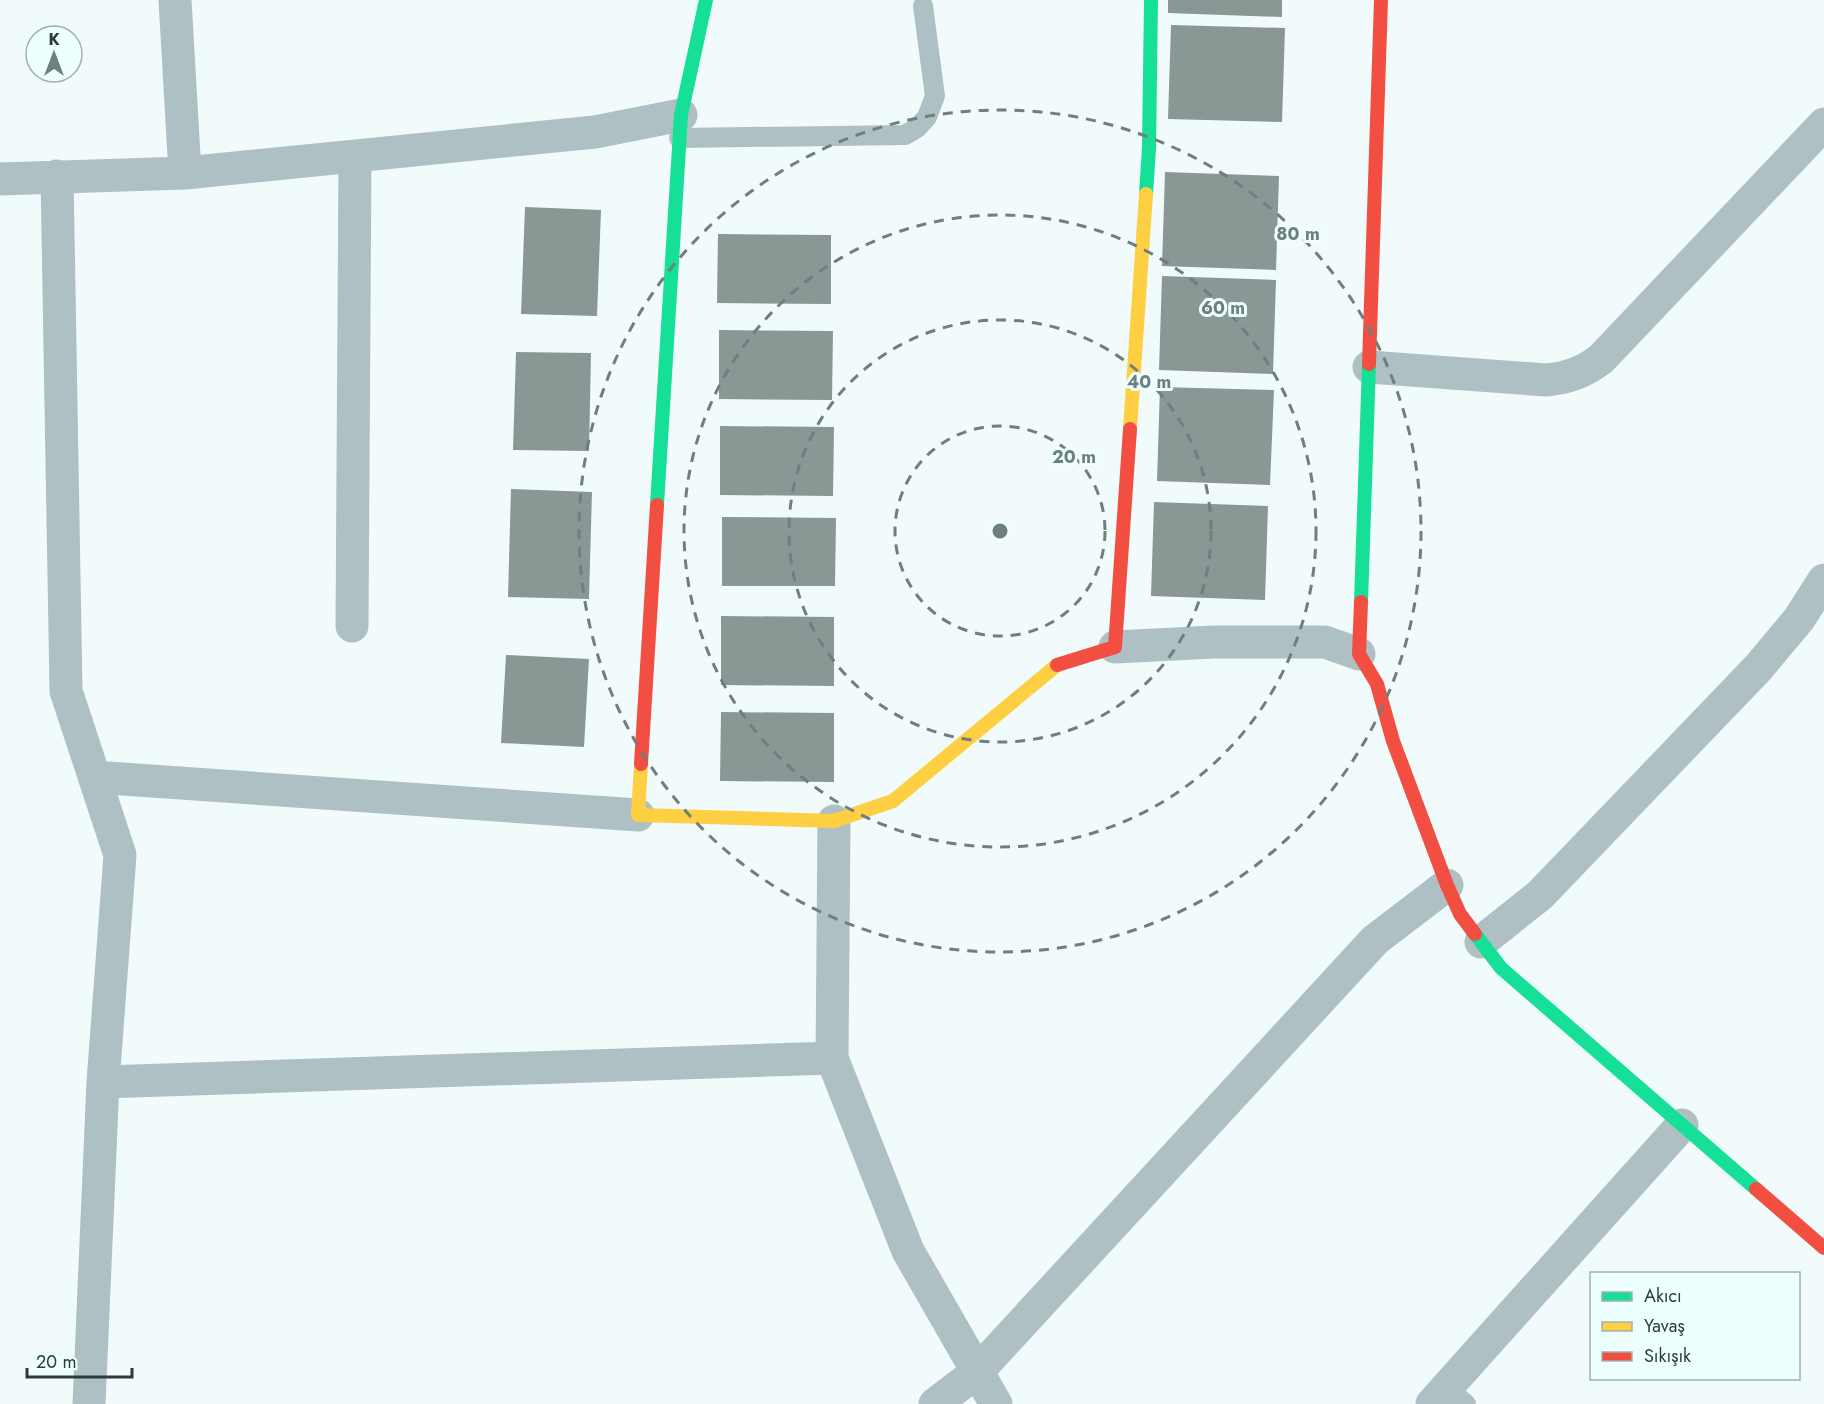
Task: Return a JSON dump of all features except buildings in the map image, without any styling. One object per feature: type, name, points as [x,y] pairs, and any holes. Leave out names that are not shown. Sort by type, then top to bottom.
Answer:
[{"type":"street","points":[[175,0],[185,173]]},
{"type":"street","points":[[638,815],[680,127],[706,0]]},
{"type":"street","points":[[1115,647],[1149,148],[1151,0]]},
{"type":"street","points":[[1381,0],[1359,654],[1377,684],[1393,741],[1460,914],[1501,969],[1824,1248]]},
{"type":"street","points":[[1369,367],[1546,380],[1562,378],[1590,367],[1824,124]]},
{"type":"street","points":[[0,179],[185,173],[595,132],[680,127]]},
{"type":"street","points":[[352,626],[356,156]]},
{"type":"street","points":[[57,176],[66,691],[120,855],[103,1082],[89,1404]]},
{"type":"street","points":[[1481,942],[1540,895],[1758,668],[1799,619],[1824,580]]},
{"type":"street","points":[[94,777],[638,815],[834,821],[893,801],[1058,664],[1115,647],[1214,642],[1324,642],[1359,654]]},
{"type":"street","points":[[834,821],[832,1058],[908,1251],[996,1404]]},
{"type":"street","points":[[935,1404],[977,1372],[1375,940],[1447,885]]},
{"type":"street","points":[[103,1082],[832,1058]]},
{"type":"street","points":[[1448,1398],[1682,1125]]},
{"type":"lane","points":[[680,127],[905,135],[917,128],[927,117],[934,96],[923,6]]},
{"type":"traffic: fast","points":[[657,505],[681,115],[706,0]]},
{"type":"traffic: fast","points":[[1146,194],[1149,148],[1151,0]]},
{"type":"traffic: fast","points":[[1361,602],[1369,364]]},
{"type":"traffic: fast","points":[[1475,934],[1501,968],[1756,1189]]},
{"type":"traffic: slow","points":[[1130,429],[1146,194]]},
{"type":"traffic: slow","points":[[641,764],[638,815],[834,821],[893,801],[1057,665]]},
{"type":"traffic: jam","points":[[1369,364],[1381,0]]},
{"type":"traffic: jam","points":[[1057,665],[1115,647],[1130,429]]},
{"type":"traffic: jam","points":[[641,764],[657,505]]},
{"type":"traffic: jam","points":[[1361,602],[1359,654],[1377,684],[1393,741],[1447,885],[1460,914],[1475,934]]},
{"type":"traffic: jam","points":[[1756,1189],[1824,1248]]}]
